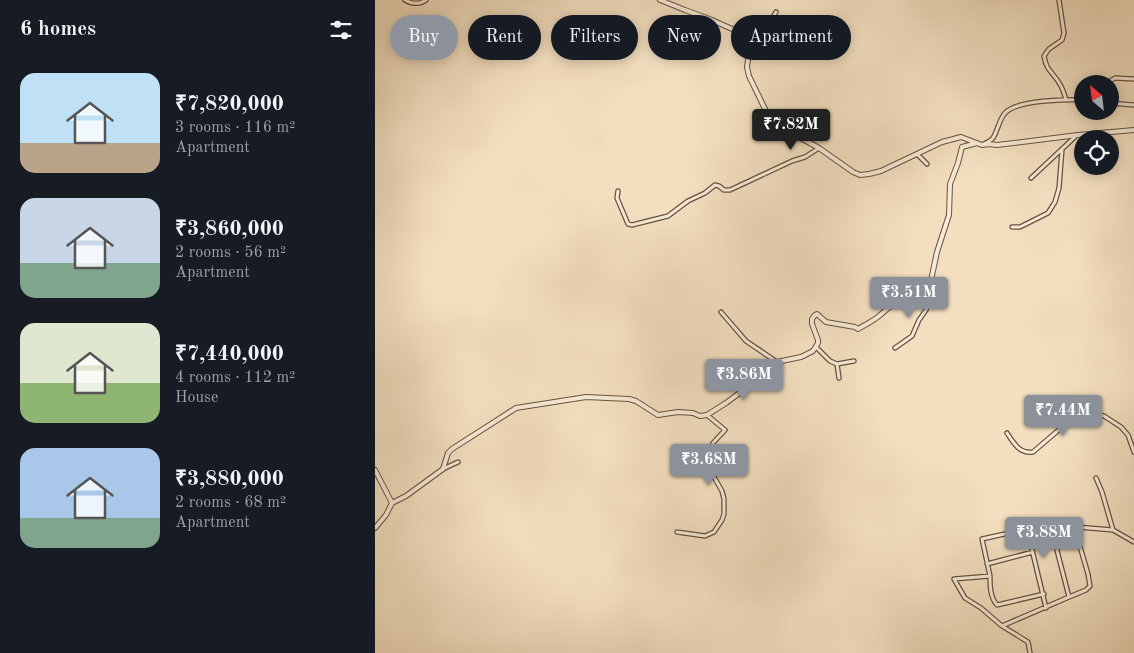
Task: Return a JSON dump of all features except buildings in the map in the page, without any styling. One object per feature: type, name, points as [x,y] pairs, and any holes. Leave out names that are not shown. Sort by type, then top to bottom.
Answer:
[{"type":"street","points":[[405,0],[414,4],[426,0]]},
{"type":"street","points":[[660,0],[699,15]]},
{"type":"street","points":[[1059,0],[1064,33],[1061,40],[1049,49],[1044,56],[1049,72],[1057,79],[1064,90],[1066,100]]},
{"type":"street","points":[[748,60],[749,76],[775,126],[783,132],[797,136],[819,148],[860,175],[881,171],[942,142],[961,137],[979,144],[993,139],[1006,112],[1019,105],[1074,100]]},
{"type":"street","points":[[1119,78],[1134,79]]},
{"type":"street","points":[[1119,104],[1134,105]]},
{"type":"street","points":[[1119,131],[1134,130]]},
{"type":"street","points":[[443,469],[448,454],[452,449],[515,408],[560,400],[594,397],[629,399],[636,401],[658,415],[679,412],[693,413],[700,416],[707,415],[726,403],[777,362],[801,357],[813,351],[818,340],[812,324],[812,319],[815,315],[817,314],[827,322],[858,329],[899,301],[929,288],[937,252],[949,215],[951,184],[961,147],[979,144],[997,145],[1074,135]]},
{"type":"street","points":[[1031,178],[1074,139]]},
{"type":"street","points":[[618,191],[618,201],[628,224],[632,226],[668,216],[688,200],[705,193],[715,185],[724,190],[730,190],[792,161],[805,157],[819,148]]},
{"type":"street","points":[[1012,228],[1020,227],[1048,213],[1055,202],[1059,188],[1062,150]]},
{"type":"street","points":[[917,154],[927,164]]},
{"type":"street","points":[[895,348],[912,336],[933,294],[929,288]]},
{"type":"street","points":[[721,312],[746,341],[777,362]]},
{"type":"street","points":[[816,347],[837,364],[854,361]]},
{"type":"street","points":[[837,364],[839,378]]},
{"type":"street","points":[[1007,433],[1018,449],[1027,453],[1033,452],[1068,422],[1094,414],[1104,416],[1121,427],[1128,435],[1134,452]]},
{"type":"street","points":[[677,532],[705,536],[713,532],[720,525],[724,514],[723,491],[714,477],[713,443],[725,430],[707,415]]},
{"type":"street","points":[[375,528],[386,515],[392,503],[443,469],[458,462]]},
{"type":"street","points":[[375,470],[392,503]]},
{"type":"street","points":[[1096,478],[1113,530]]},
{"type":"street","points":[[1051,526],[1069,596]]},
{"type":"street","points":[[1002,626],[1086,590],[1090,586],[1075,526]]},
{"type":"street","points":[[1044,594],[997,605],[994,602],[990,588],[990,576],[982,540],[1027,529],[1075,526],[1113,530],[1134,542]]},
{"type":"street","points":[[1027,529],[1046,608]]},
{"type":"street","points":[[987,564],[1033,552]]},
{"type":"street","points":[[990,576],[954,579],[965,598],[981,608],[1002,626],[1028,642],[1030,653]]}]
